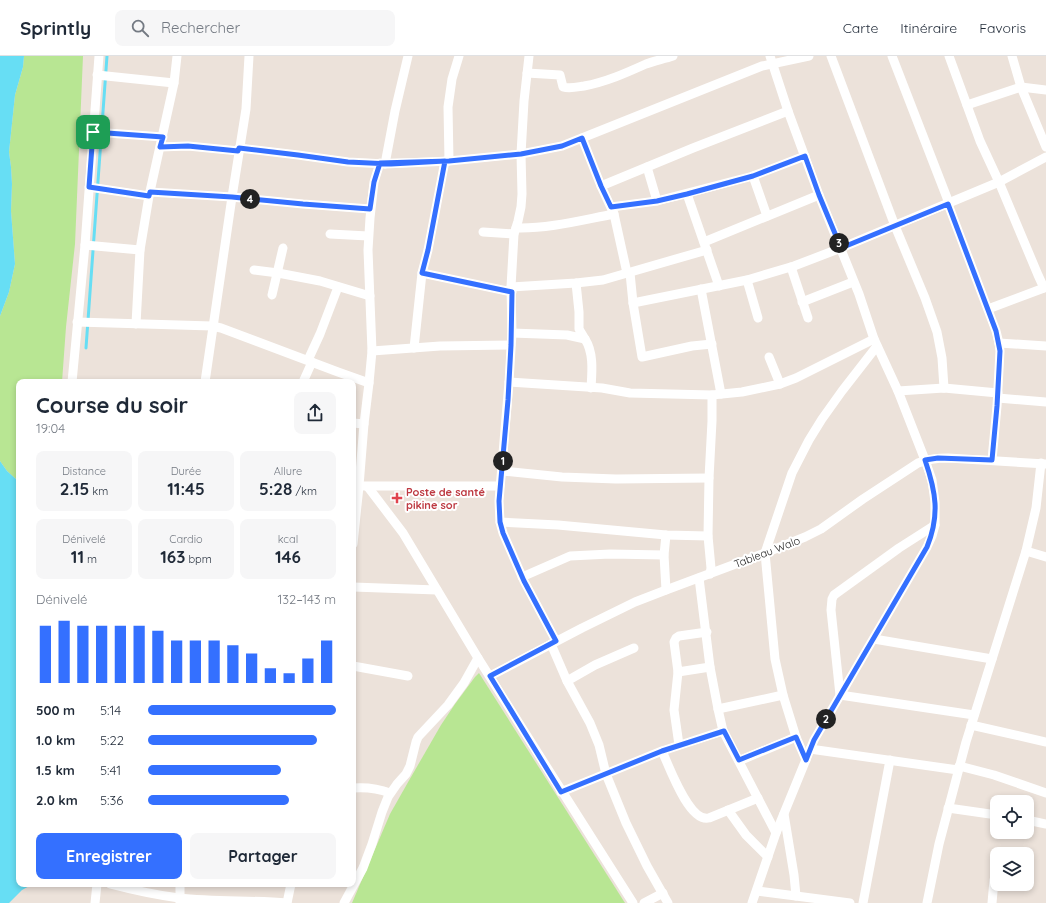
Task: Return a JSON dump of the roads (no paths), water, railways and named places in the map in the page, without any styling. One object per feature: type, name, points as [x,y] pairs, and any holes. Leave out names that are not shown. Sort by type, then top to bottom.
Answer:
[{"type":"street","points":[[72,379],[85,245],[99,56]]},
{"type":"street","points":[[136,324],[140,250],[150,194],[174,83],[177,56]]},
{"type":"street","points":[[205,379],[212,326],[246,109],[249,56]]},
{"type":"street","points":[[356,519],[360,486],[357,456],[364,424],[372,351],[368,236],[370,209],[374,182],[383,163],[408,56]]},
{"type":"street","points":[[414,348],[422,273],[447,161],[448,107],[452,79],[459,56]]},
{"type":"street","points":[[529,56],[521,154],[520,215],[515,231],[512,289],[512,333],[499,501],[500,522],[503,533],[522,577],[553,643],[567,681],[590,723],[599,745],[606,774],[626,823],[647,866],[668,903]]},
{"type":"street","points":[[527,74],[560,75],[563,87],[574,88],[597,84],[646,64],[673,56]]},
{"type":"street","points":[[160,147],[188,146],[298,155],[348,162],[383,163],[447,161],[521,154],[562,146],[746,72],[771,60],[809,56]]},
{"type":"street","points":[[831,56],[895,226],[925,298],[937,332],[942,358],[944,388]]},
{"type":"street","points":[[892,56],[949,204],[996,331],[999,343],[998,395],[992,460]]},
{"type":"street","points":[[949,56],[980,141],[999,182],[1032,264],[1045,287],[988,310]]},
{"type":"street","points":[[1012,56],[1021,87],[1046,147]]},
{"type":"street","points":[[752,903],[776,833],[814,740],[927,547],[932,536],[934,525],[935,502],[932,480],[925,460],[898,391],[876,342],[859,294],[819,195],[771,60]]},
{"type":"street","points":[[97,75],[174,83]]},
{"type":"street","points":[[967,105],[1021,87],[1046,90]]},
{"type":"street","points":[[601,186],[788,111]]},
{"type":"street","points":[[93,132],[163,137]]},
{"type":"street","points":[[582,138],[612,210],[628,273],[642,357],[692,346],[712,344]]},
{"type":"street","points":[[482,232],[515,231],[568,223],[612,210],[687,194],[753,176],[805,156]]},
{"type":"street","points":[[633,303],[748,280],[790,267],[949,204],[999,182],[1046,157]]},
{"type":"street","points":[[647,168],[657,201]]},
{"type":"street","points":[[753,176],[766,216]]},
{"type":"street","points":[[89,187],[150,194],[232,197],[370,209]]},
{"type":"street","points":[[687,194],[719,286]]},
{"type":"street","points":[[422,273],[512,289],[603,280],[628,273],[705,246],[766,216],[819,195]]},
{"type":"street","points":[[330,234],[368,236]]},
{"type":"street","points":[[85,245],[140,250]]},
{"type":"street","points":[[272,295],[283,248]]},
{"type":"street","points":[[790,267],[808,318]]},
{"type":"street","points":[[254,270],[320,281],[370,296]]},
{"type":"street","points":[[748,280],[758,318]]},
{"type":"street","points":[[802,302],[853,282]]},
{"type":"street","points":[[576,283],[579,328],[588,343],[591,358],[591,388]]},
{"type":"street","points":[[304,379],[338,287]]},
{"type":"street","points":[[701,289],[712,344],[717,394],[712,421],[709,478],[708,536],[711,568],[710,574]]},
{"type":"street","points":[[77,322],[212,326],[224,329],[369,383]]},
{"type":"street","points":[[512,333],[567,335],[585,339]]},
{"type":"street","points":[[509,382],[602,388],[630,393],[717,394],[752,390],[780,384],[876,342]]},
{"type":"street","points":[[806,760],[796,737],[783,695],[775,660],[765,553],[792,473],[809,440],[876,342]]},
{"type":"street","points":[[999,343],[1046,346]]},
{"type":"street","points":[[372,351],[470,345],[511,345]]},
{"type":"street","points":[[769,357],[780,384]]},
{"type":"street","points":[[898,391],[944,388],[1046,402]]},
{"type":"street","points":[[356,423],[364,424]]},
{"type":"street","name":"Tableau Walo","points":[[490,676],[635,602],[805,537],[821,529],[863,499],[925,460],[938,458],[1043,464]]},
{"type":"street","points":[[926,903],[948,808],[971,725],[1026,551],[1036,508],[1043,464]]},
{"type":"street","points":[[502,472],[562,477],[616,479],[709,478]]},
{"type":"street","points":[[360,486],[500,486]]},
{"type":"street","points":[[360,486],[403,533],[561,792],[633,903]]},
{"type":"street","points":[[500,522],[558,525],[666,535],[708,536]]},
{"type":"street","points":[[840,695],[831,610],[834,595],[899,548],[934,525]]},
{"type":"street","points":[[666,535],[664,555],[666,590]]},
{"type":"street","points":[[1026,551],[1046,558]]},
{"type":"street","points":[[522,577],[570,556],[610,554],[664,555]]},
{"type":"street","points":[[699,578],[707,632],[710,667],[724,731],[776,833]]},
{"type":"street","points":[[356,587],[437,590]]},
{"type":"street","points":[[679,745],[674,710],[678,672],[674,642],[679,636],[707,632]]},
{"type":"street","points":[[874,639],[992,659]]},
{"type":"street","points":[[567,681],[595,665],[634,648]]},
{"type":"street","points":[[356,880],[372,844],[382,812],[390,793],[396,784],[406,774],[410,766],[418,737],[448,705],[464,683],[478,658]]},
{"type":"street","points":[[356,667],[408,676]]},
{"type":"street","points":[[678,672],[710,667]]},
{"type":"street","points":[[718,709],[783,695]]},
{"type":"street","points":[[840,695],[974,715]]},
{"type":"street","points":[[971,725],[1046,742]]},
{"type":"street","points":[[561,792],[662,751],[724,731]]},
{"type":"street","points":[[739,760],[796,737]]},
{"type":"street","points":[[810,749],[959,768],[994,775],[1046,793]]},
{"type":"street","points":[[662,751],[676,784],[688,806],[702,818],[709,818],[758,798]]},
{"type":"street","points":[[862,903],[890,760]]},
{"type":"street","points":[[356,788],[373,788],[390,793]]},
{"type":"street","points":[[948,808],[990,814]]},
{"type":"street","points":[[728,810],[746,835],[768,857]]},
{"type":"street","points":[[784,813],[796,896]]},
{"type":"street","points":[[1034,821],[1046,824]]},
{"type":"street","points":[[95,903],[97,887]]},
{"type":"street","points":[[122,887],[180,901],[203,900],[287,903],[290,887]]},
{"type":"street","points":[[180,887],[180,901]]},
{"type":"street","points":[[344,903],[352,887]]},
{"type":"street","points":[[756,891],[850,903]]},
{"type":"street","points":[[992,903],[993,891]]},
{"type":"street","points":[[644,903],[663,893]]},
{"type":"water","points":[[0,56],[24,56],[23,67],[15,95],[9,152],[12,184],[11,211],[15,264],[9,292],[0,316]]},
{"type":"water","points":[[0,461],[7,471],[16,479],[16,887],[28,887],[22,890],[9,903],[0,903]]},
{"type":"waterway","points":[[86,348],[107,56]]},
{"type":"place","name":"Poste de santé pikine sor","points":[[397,498]]}]
